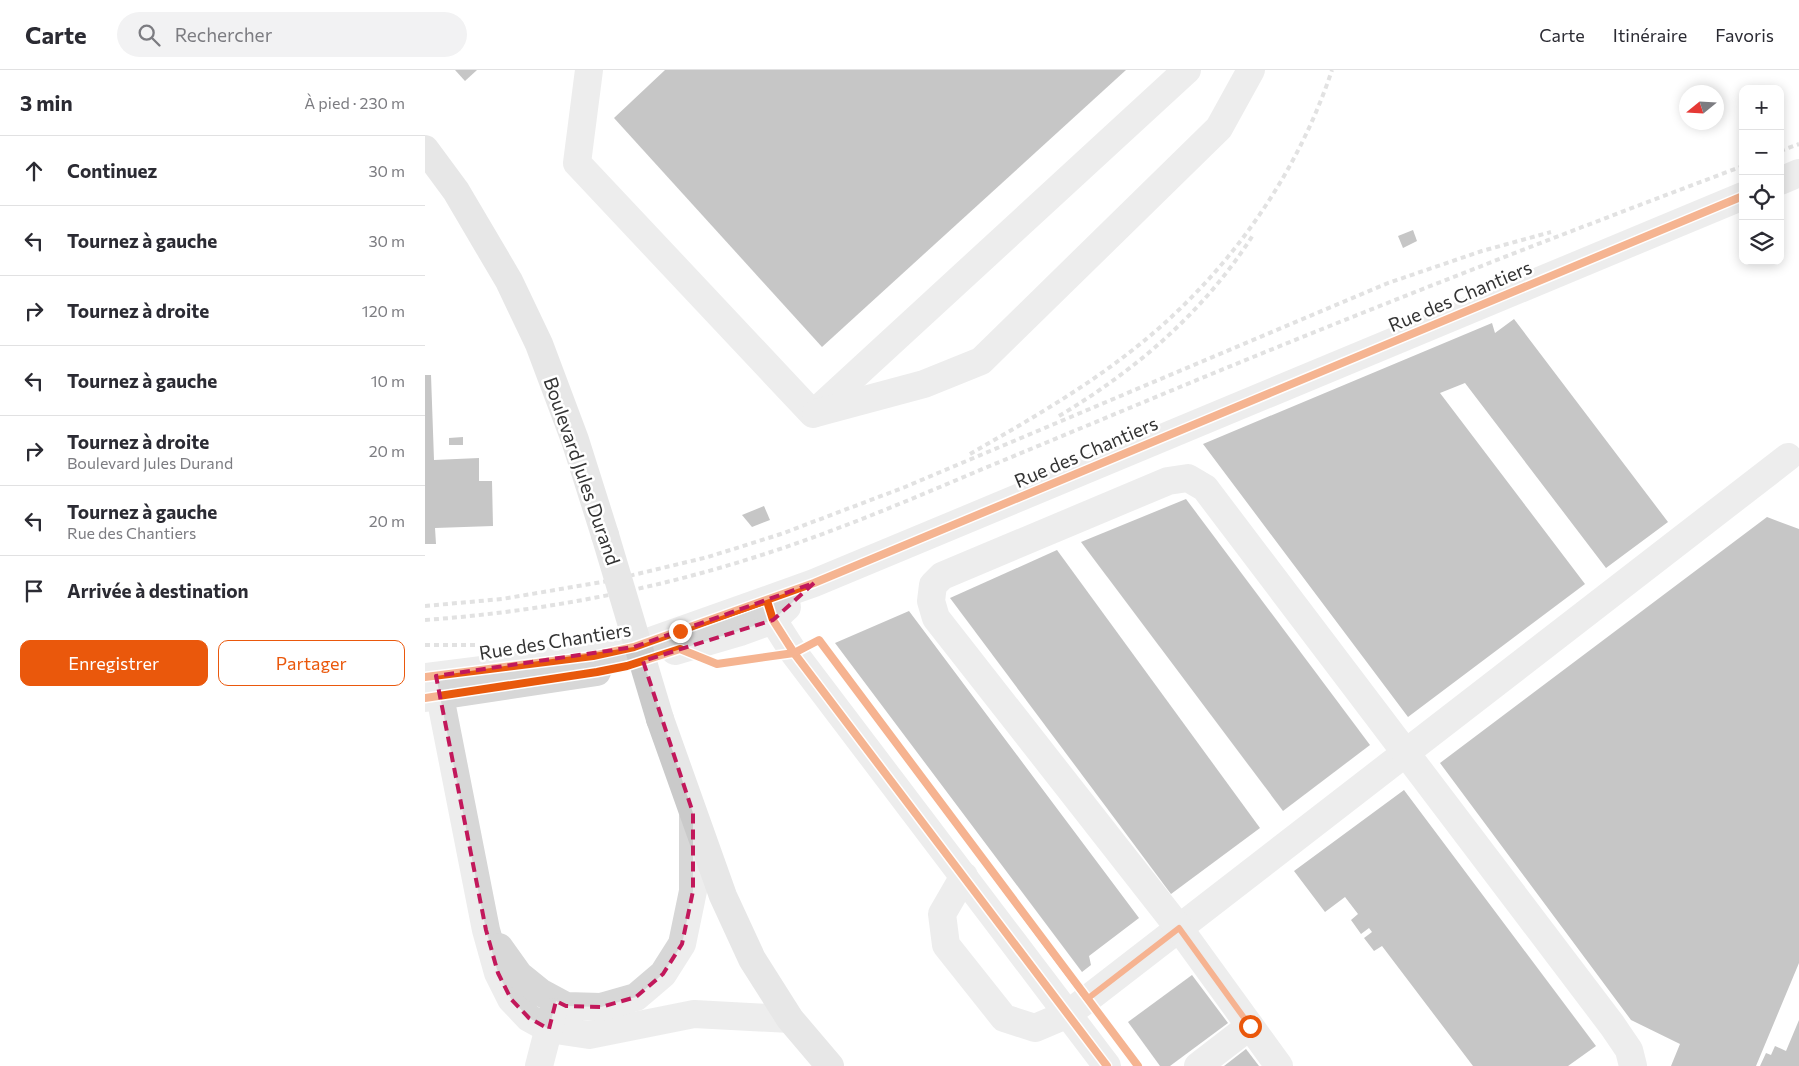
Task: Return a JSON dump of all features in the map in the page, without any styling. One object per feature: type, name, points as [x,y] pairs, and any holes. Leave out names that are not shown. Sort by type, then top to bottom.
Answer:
[{"type":"main road","name":"Boulevard Jules Durand","points":[[430,164],[456,191],[509,281],[539,344],[575,440],[660,719],[723,896],[752,958],[790,1019],[830,1066]]},
{"type":"street","points":[[589,70],[577,162],[813,414]]},
{"type":"street","points":[[813,414],[1187,70]]},
{"type":"street","points":[[813,414],[924,384],[981,361],[1219,128],[1251,70]]},
{"type":"street","points":[[1784,179],[1799,173]]},
{"type":"street","name":"Rue des Chantiers","points":[[431,687],[633,647],[770,610],[814,583],[1739,198]]},
{"type":"street","points":[[964,876],[942,914],[946,945],[1004,1018],[1035,1028],[1067,1014],[1788,457]]},
{"type":"street","points":[[1279,1066],[1179,928],[936,618],[931,602],[933,585],[942,576],[1168,481],[1188,478],[1205,488],[1612,1025],[1629,1050],[1633,1066]]},
{"type":"street","points":[[770,610],[795,653],[1102,1062]]},
{"type":"street","name":"Boulevard Jules Durand","points":[[431,687],[486,930],[498,973],[511,999],[529,1018],[549,1029],[589,1035],[694,1014],[790,1019]]},
{"type":"street","name":"Boulevard Jules Durand","points":[[486,930],[519,975],[540,992],[567,1006],[601,1007],[636,996],[663,974],[682,944],[693,890],[693,813]]},
{"type":"street","points":[[539,1066],[556,1001]]},
{"type":"street","points":[[1198,1066],[1250,1026]]},
{"type":"highlighted area","points":[[814,583],[773,620],[643,661],[693,813],[693,891],[682,944],[663,974],[636,997],[601,1007],[566,1006],[556,1001],[549,1029],[529,1018],[511,999],[498,973],[486,930],[436,676],[634,647]]},
{"type":"building","points":[[455,70],[477,70],[465,81]]},
{"type":"building","points":[[665,70],[1126,70],[822,347],[614,118]]},
{"type":"building","points":[[1413,230],[1417,241],[1403,248],[1398,236]]},
{"type":"building","points":[[1514,319],[1668,522],[1606,568],[1465,383],[1440,393],[1585,584],[1408,717],[1203,444],[1492,323],[1495,333]]},
{"type":"building","points":[[425,375],[431,375],[434,460],[479,458],[479,481],[492,481],[493,526],[435,528],[436,544],[425,544]]},
{"type":"building","points":[[463,437],[463,445],[449,445],[449,438]]},
{"type":"building","points":[[1186,499],[1370,745],[1283,811],[1081,542]]},
{"type":"building","points":[[764,506],[770,520],[752,527],[742,515]]},
{"type":"building","points":[[1767,517],[1799,529],[1799,963],[1756,1066],[1671,1066],[1680,1044],[1631,1020],[1440,763]]},
{"type":"building","points":[[1057,550],[1260,828],[1171,894],[950,598]]},
{"type":"building","points":[[909,611],[1139,918],[1089,956],[1091,965],[1082,972],[835,643]]},
{"type":"building","points":[[1404,790],[1596,1046],[1568,1066],[1473,1066],[1382,946],[1374,951],[1364,938],[1372,932],[1369,928],[1361,934],[1351,920],[1358,914],[1345,897],[1325,912],[1294,871]]},
{"type":"building","points":[[1192,975],[1228,1023],[1170,1066],[1160,1066],[1128,1022]]},
{"type":"building","points":[[1799,1020],[1799,1066],[1760,1066],[1766,1053],[1771,1055],[1775,1046],[1786,1051]]},
{"type":"building","points":[[1246,1049],[1259,1066],[1224,1066]]},
{"type":"railway","points":[[970,454],[1051,406],[1111,366],[1164,324],[1195,294],[1225,261],[1252,226],[1276,189],[1298,151],[1332,70]]},
{"type":"railway","points":[[1784,150],[1799,144]]},
{"type":"railway","points":[[425,620],[507,612],[629,591],[709,571],[779,549],[897,505],[1250,358],[1390,302],[1739,168]]},
{"type":"railway","points":[[425,606],[502,599],[608,581],[708,557],[781,534],[905,487],[1388,283],[1482,251],[1551,232]]},
{"type":"railway","points":[[1059,416],[1115,379],[1166,337],[1213,289],[1253,235]]},
{"type":"railway","points":[[425,645],[477,645]]},
{"type":"cycle path","points":[[425,677],[593,656],[634,647],[814,583],[1739,198]]},
{"type":"cycle path","points":[[767,601],[773,620],[794,653],[1107,1066]]},
{"type":"cycle path","points":[[425,698],[597,672],[627,666],[680,649],[717,664],[794,653],[819,640],[1138,1066]]},
{"type":"route","points":[[680,631],[736,610],[767,601],[773,620],[795,653],[819,640],[1087,999],[1179,928],[1250,1026]]}]
